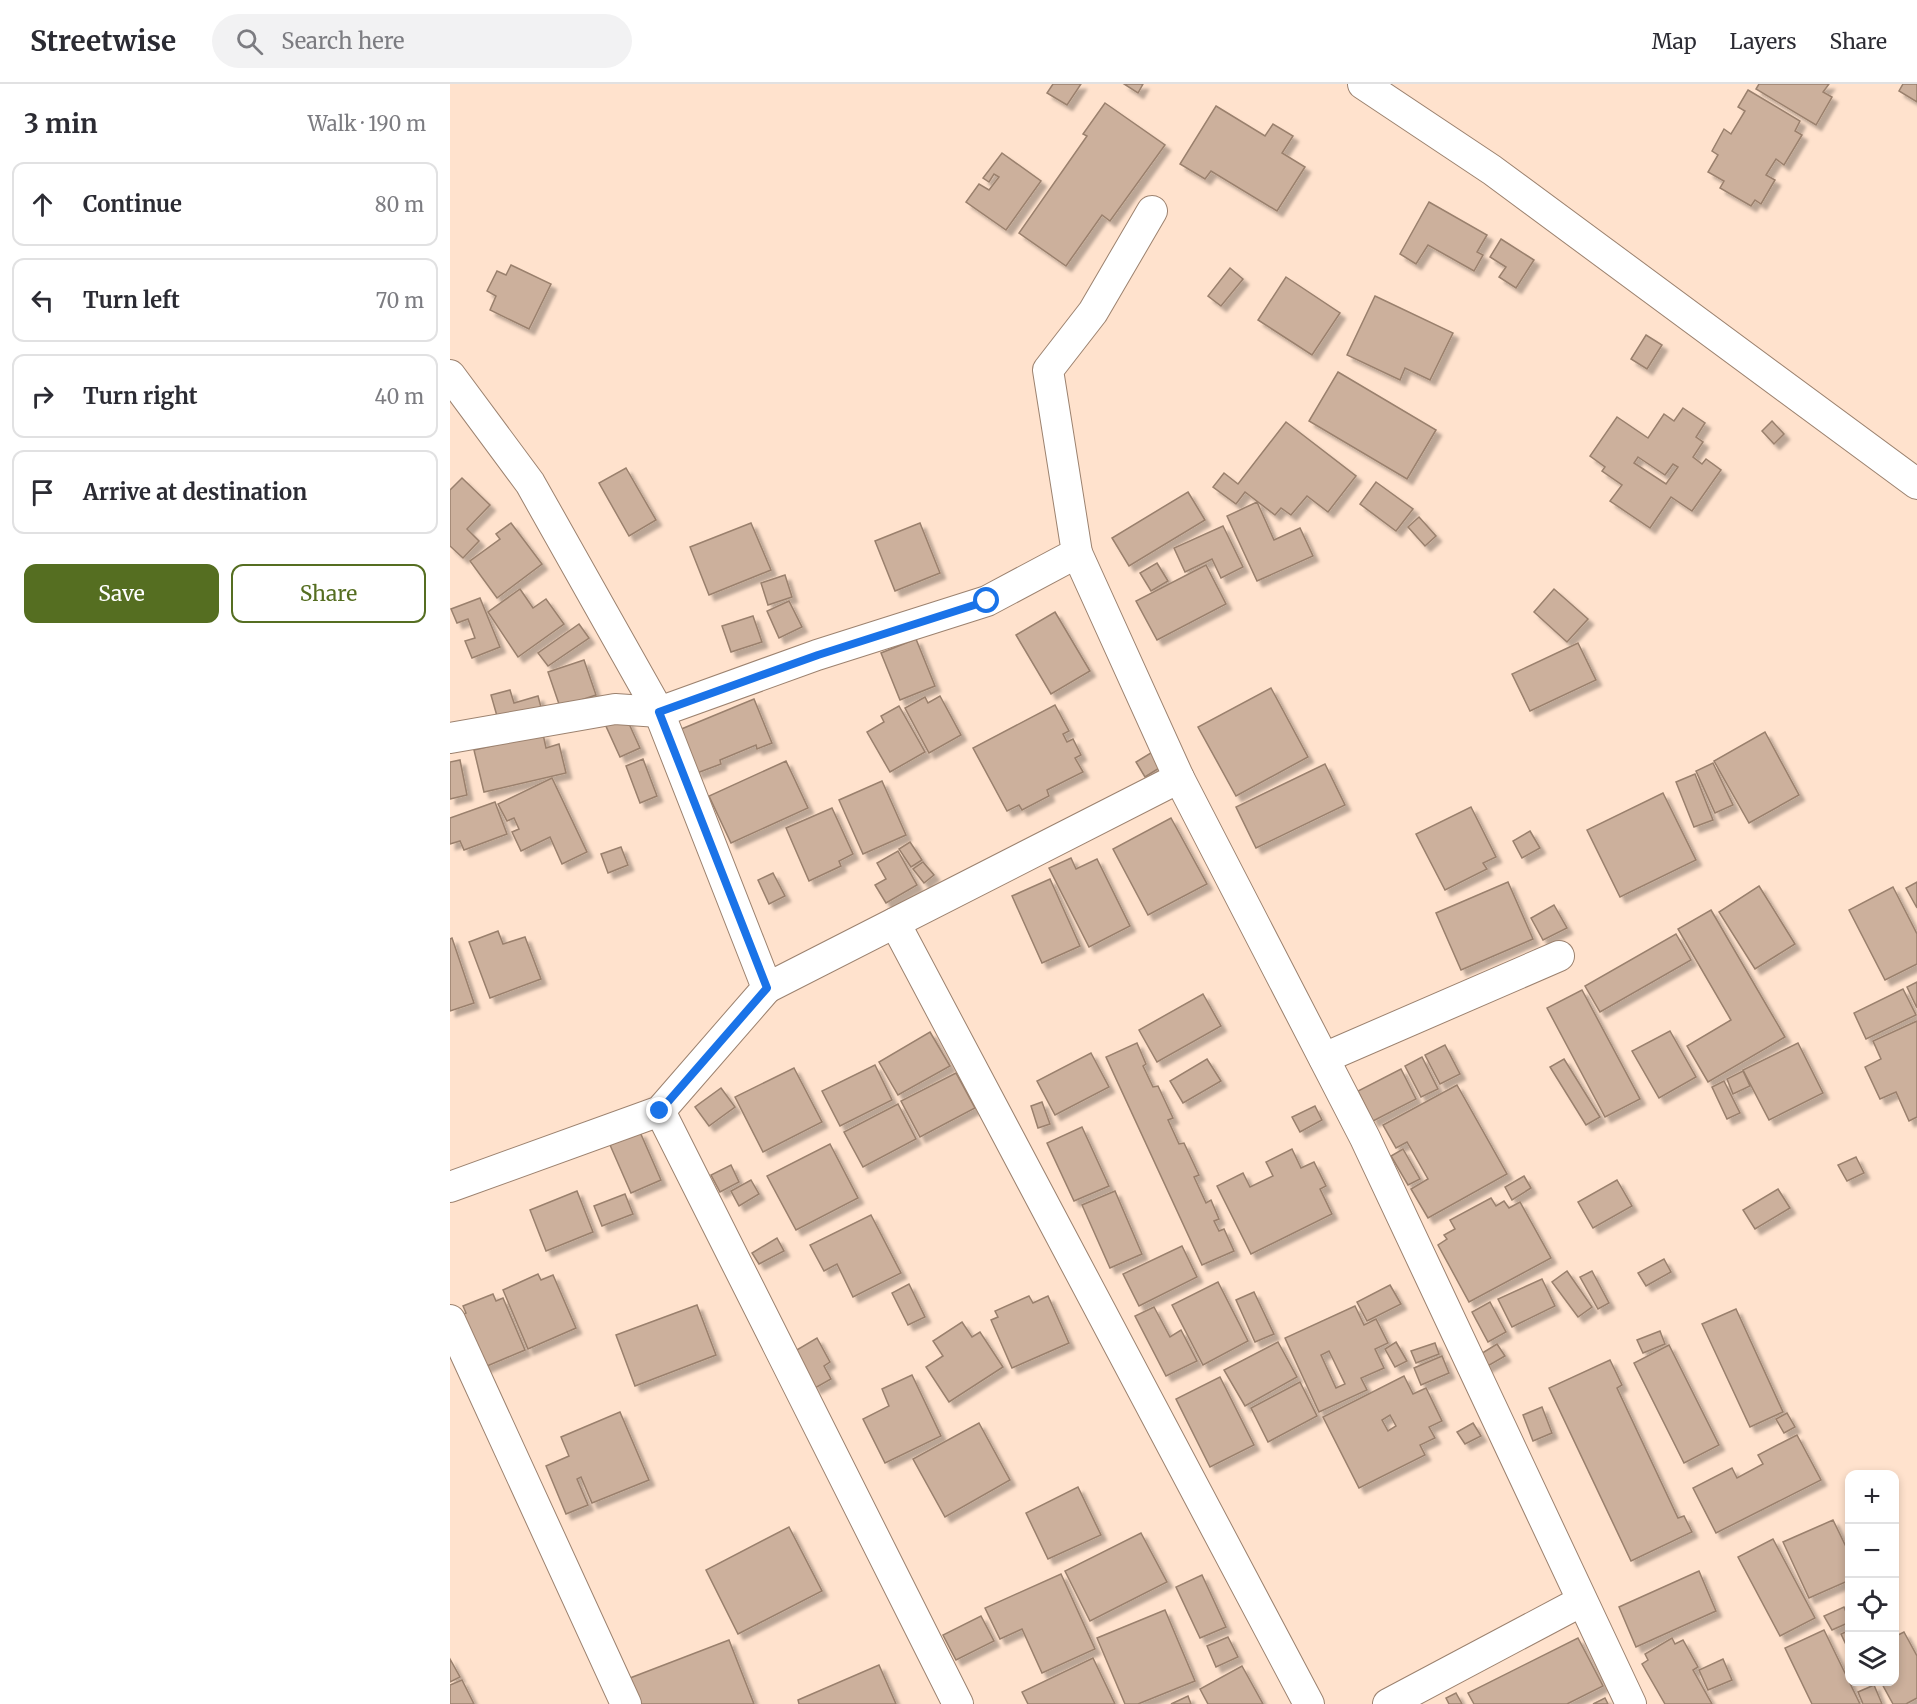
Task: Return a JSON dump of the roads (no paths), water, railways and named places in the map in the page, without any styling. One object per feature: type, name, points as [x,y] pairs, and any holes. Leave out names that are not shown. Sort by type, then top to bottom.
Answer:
[{"type":"street","points":[[1364,84],[1492,170],[1917,484]]},
{"type":"street","points":[[1152,211],[1093,312],[1048,370],[1077,553],[1179,778],[1370,1149],[1631,1704]]},
{"type":"street","points":[[450,375],[530,483],[659,712],[767,988]]},
{"type":"street","points":[[450,738],[615,709],[659,712],[818,655],[987,601],[1077,553]]},
{"type":"street","points":[[450,1186],[660,1111],[767,988],[1179,778]]},
{"type":"street","points":[[895,923],[1309,1704]]},
{"type":"street","points":[[1324,1058],[1559,956]]},
{"type":"street","points":[[660,1111],[958,1704]]},
{"type":"street","points":[[450,1320],[626,1704]]},
{"type":"street","points":[[1388,1704],[1582,1601]]}]
